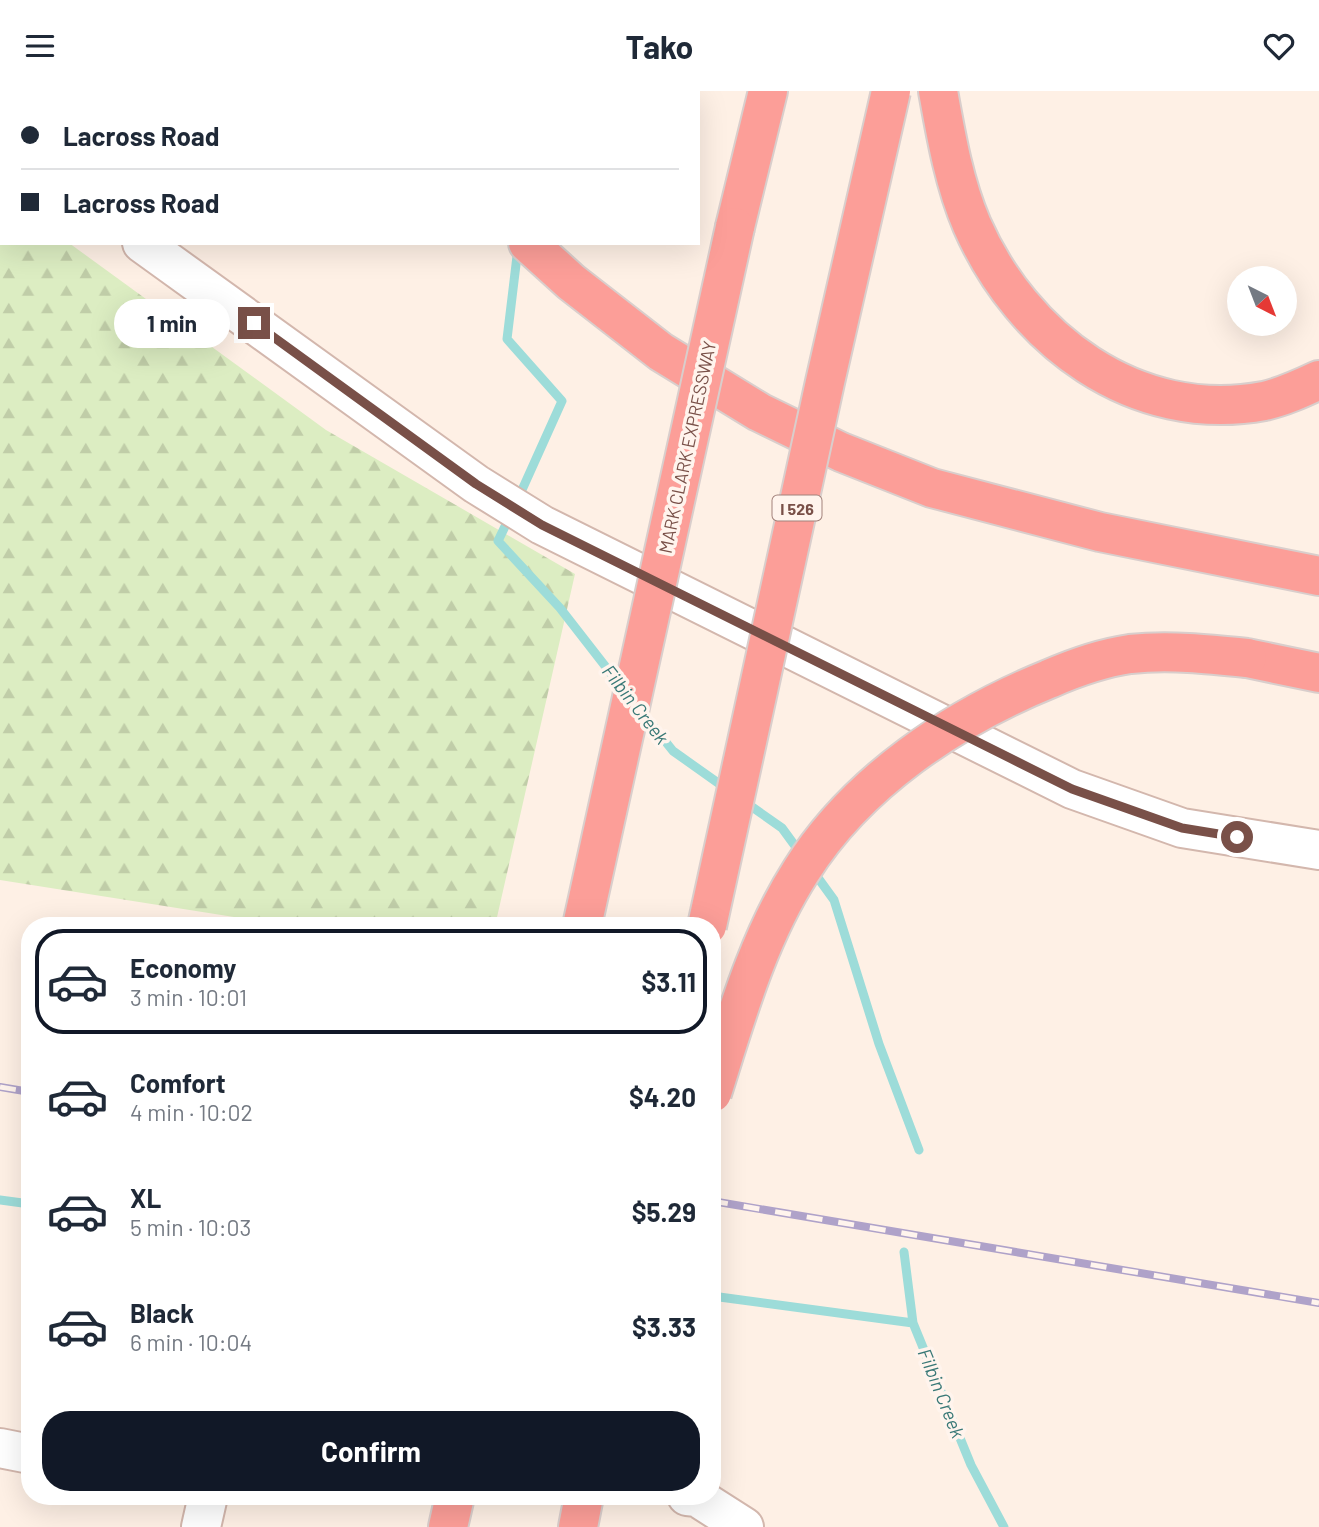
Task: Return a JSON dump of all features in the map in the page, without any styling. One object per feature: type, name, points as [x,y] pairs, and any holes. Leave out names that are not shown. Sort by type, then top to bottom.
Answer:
[{"type":"highway","points":[[735,227],[748,91]]},
{"type":"highway","name":"MARK CLARK EXPRESSWAY","points":[[584,917],[735,227],[768,91]]},
{"type":"highway","name":"I 526","points":[[708,917],[891,91]]},
{"type":"highway","points":[[938,91],[954,172],[971,223],[1006,288],[1055,340],[1117,383],[1149,395],[1188,403],[1233,404],[1265,401],[1319,380]]},
{"type":"highway","points":[[530,245],[571,282],[661,352],[759,412],[841,451],[932,488],[1100,532],[1319,576]]},
{"type":"highway","points":[[721,1064],[740,1004],[769,932],[801,871],[846,813],[884,778],[969,717],[1015,693],[1074,668],[1129,654],[1185,652],[1247,659],[1319,673]]},
{"type":"highway","points":[[448,1527],[453,1505]]},
{"type":"highway","points":[[578,1527],[584,1505]]},
{"type":"street","points":[[145,245],[476,484],[542,525],[1072,789],[1182,828],[1319,850]]},
{"type":"street","points":[[0,1448],[21,1452]]},
{"type":"street","points":[[201,1527],[206,1505]]},
{"type":"street","points":[[709,1505],[744,1527]]},
{"type":"green space","points":[[0,245],[72,245],[326,430],[575,574],[497,917],[233,917],[0,880]]},
{"type":"waterway","name":"Filbin Creek","points":[[517,501],[562,401],[507,339],[518,248]]},
{"type":"waterway","name":"Filbin Creek","points":[[510,516],[498,541],[560,608],[623,689]]},
{"type":"waterway","name":"Filbin Creek","points":[[641,711],[673,751],[728,790]]},
{"type":"waterway","name":"Filbin Creek","points":[[745,802],[782,828],[801,854]]},
{"type":"waterway","name":"Filbin Creek","points":[[813,871],[834,900],[879,1044],[919,1150]]},
{"type":"waterway","points":[[0,1200],[21,1203]]},
{"type":"waterway","name":"Filbin Creek","points":[[904,1252],[913,1323],[971,1465],[1004,1527]]},
{"type":"waterway","points":[[721,1297],[913,1323]]},
{"type":"railway","points":[[0,1087],[21,1090]]},
{"type":"railway","points":[[721,1203],[1319,1303]]},
{"type":"route","points":[[254,323],[476,484],[542,525],[1072,789],[1182,828],[1237,837]]}]
